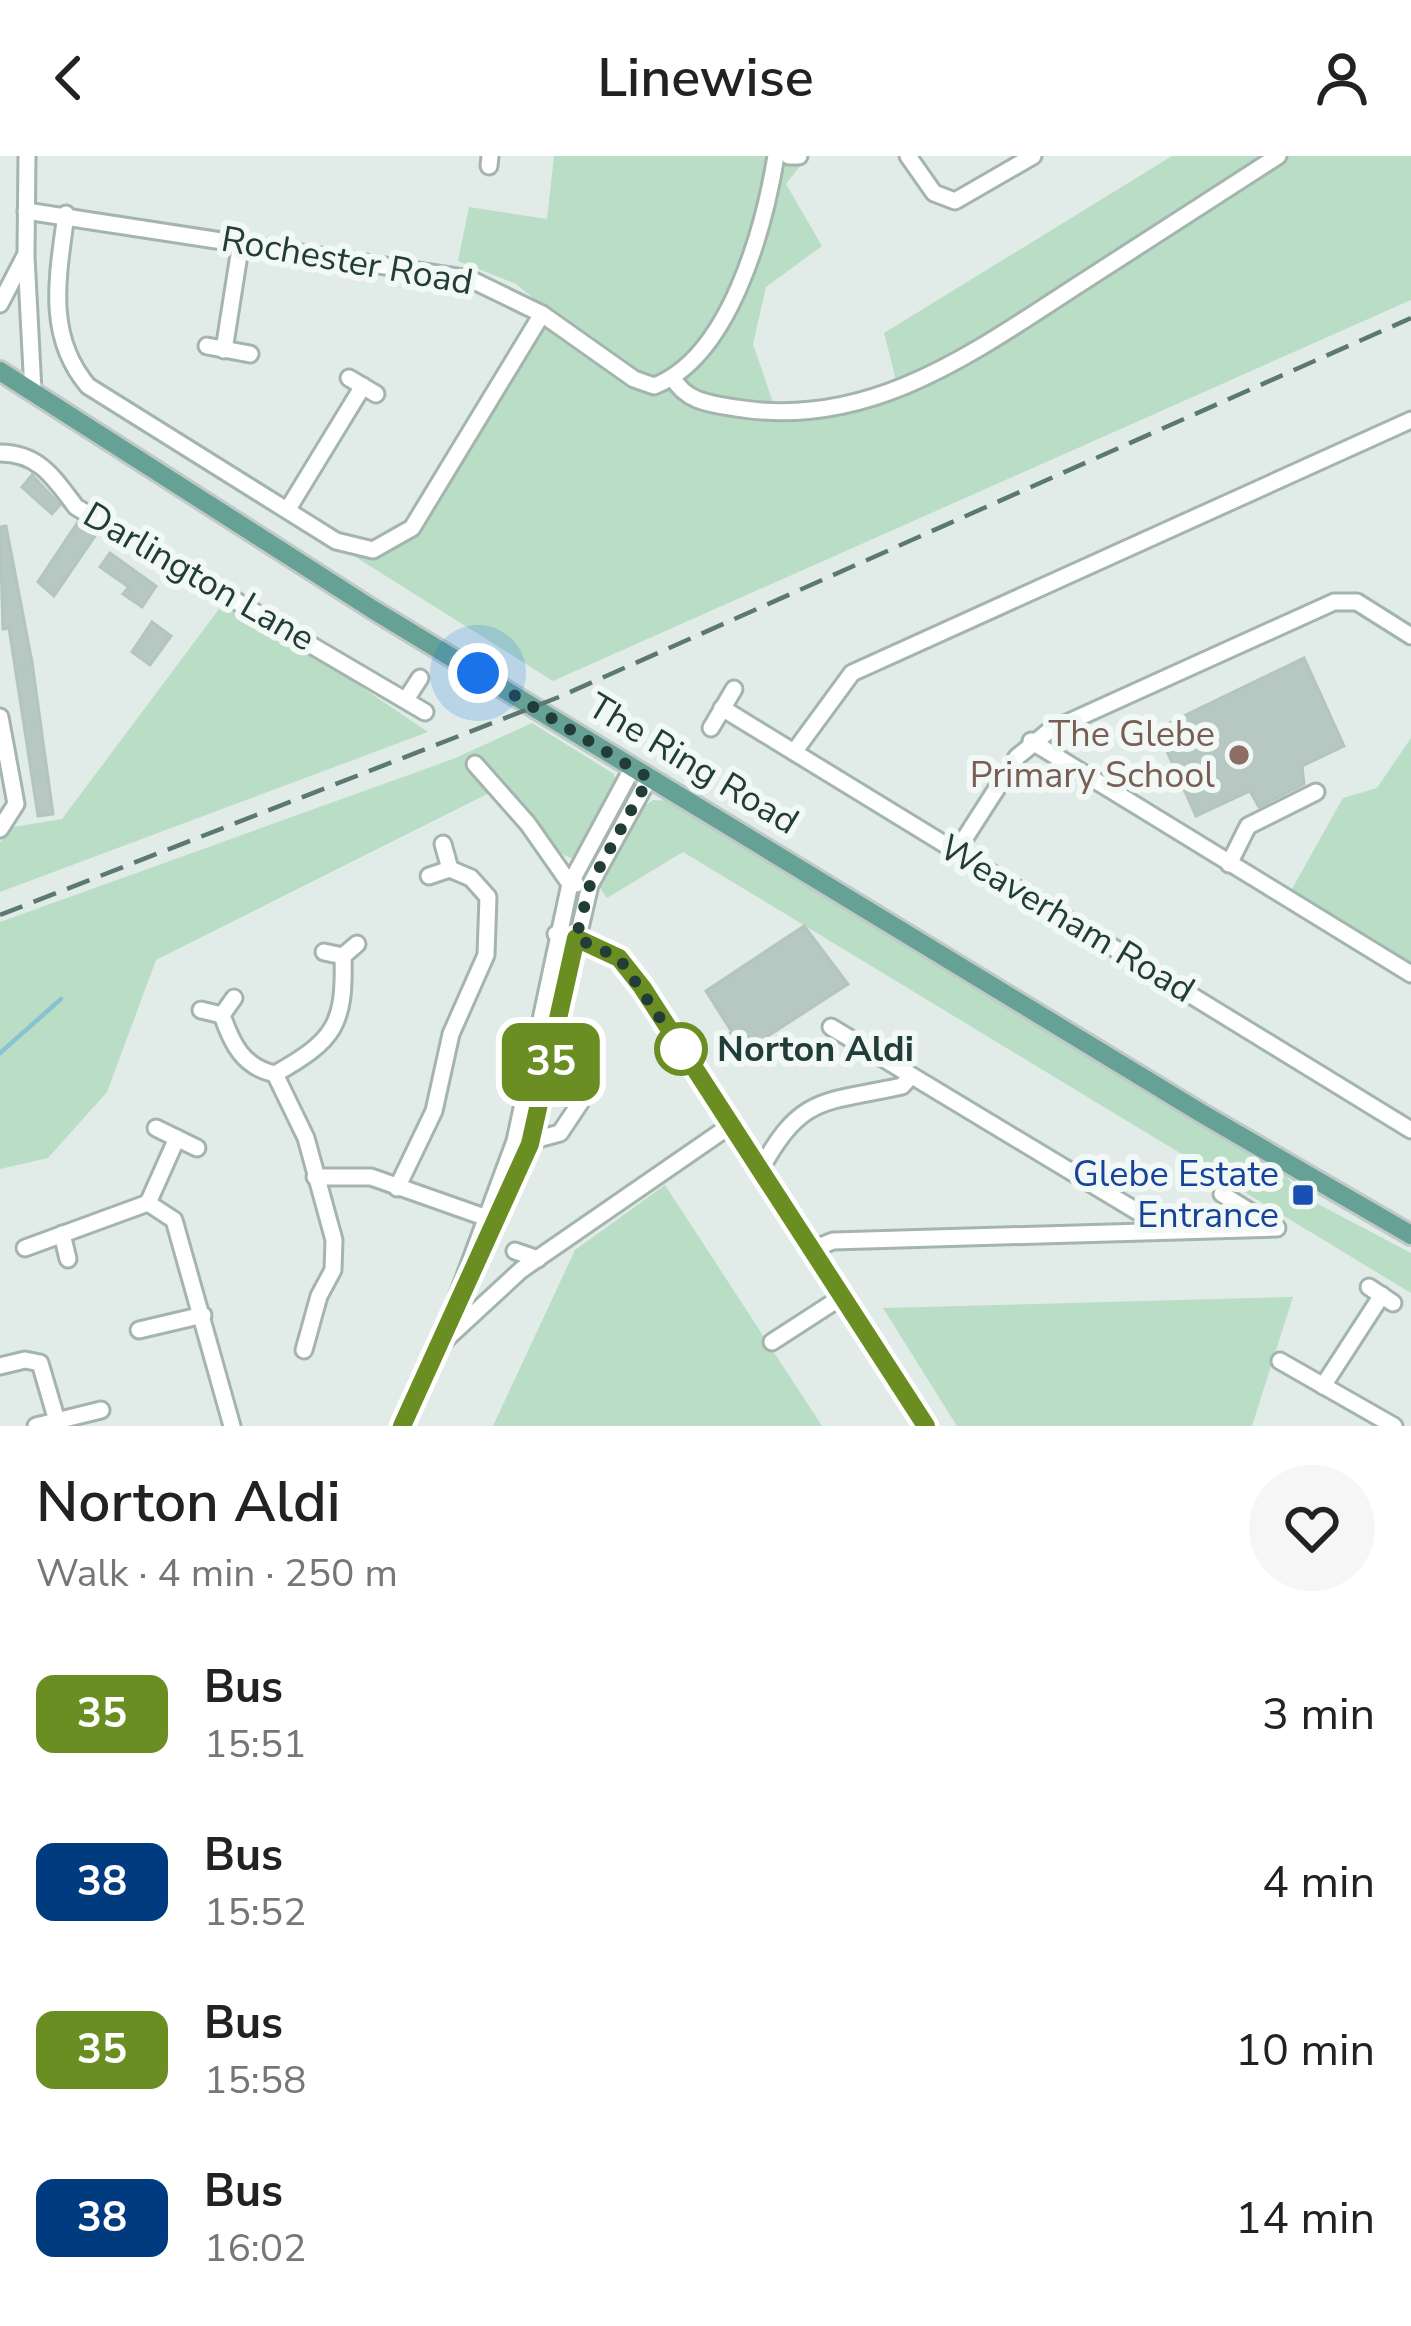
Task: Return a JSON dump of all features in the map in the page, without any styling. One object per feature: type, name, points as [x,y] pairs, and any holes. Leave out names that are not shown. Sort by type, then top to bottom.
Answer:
[{"type":"main road","name":"The Ring Road","points":[[0,371],[372,609],[1411,1235]]},
{"type":"street","points":[[27,156],[33,391]]},
{"type":"street","points":[[674,378],[720,320],[752,261],[776,156]]},
{"type":"street","points":[[790,156],[799,156]]},
{"type":"street","points":[[908,156],[934,194],[955,201],[1034,156]]},
{"type":"street","name":"Rochester Road","points":[[26,211],[436,270],[500,291],[542,314],[634,379],[654,386],[674,378],[689,397],[766,412],[831,409],[897,391],[973,353],[1278,156]]},
{"type":"street","points":[[66,214],[56,310],[64,352],[88,386],[337,541],[373,550],[412,528],[542,314]]},
{"type":"street","points":[[241,242],[216,348],[250,354]]},
{"type":"street","points":[[0,304],[26,254]]},
{"type":"street","points":[[288,509],[362,386]]},
{"type":"street","points":[[794,752],[852,673],[1411,420]]},
{"type":"street","name":"Darlington Lane","points":[[0,452],[20,453],[44,466],[76,507],[424,712]]},
{"type":"street","points":[[956,852],[1031,741],[1334,602],[1357,602],[1411,636]]},
{"type":"street","points":[[407,698],[420,678]]},
{"type":"street","points":[[711,728],[734,688]]},
{"type":"street","name":"Weaverham Road","points":[[722,708],[1411,1130]]},
{"type":"street","points":[[0,717],[16,804],[0,830]]},
{"type":"street","points":[[1031,741],[1411,974]]},
{"type":"street","points":[[475,764],[528,824],[570,884]]},
{"type":"street","points":[[544,1058],[556,934],[570,884],[641,772]]},
{"type":"street","points":[[402,1426],[522,1142],[590,885],[641,772]]},
{"type":"street","points":[[1229,864],[1248,826],[1316,793]]},
{"type":"street","points":[[442,844],[450,869]]},
{"type":"street","points":[[397,1188],[434,1112],[446,1048],[486,956],[488,897],[471,878],[450,869],[429,876]]},
{"type":"street","points":[[570,884],[590,885]]},
{"type":"street","points":[[556,934],[619,958],[926,1426]]},
{"type":"street","points":[[343,956],[357,944]]},
{"type":"street","points":[[324,952],[343,956]]},
{"type":"street","points":[[275,1074],[319,1045],[338,1025],[345,1004],[343,956]]},
{"type":"street","points":[[222,1015],[234,998]]},
{"type":"street","points":[[201,1010],[222,1015]]},
{"type":"street","points":[[222,1015],[244,1060],[275,1074],[299,1121],[315,1177],[334,1255],[304,1350]]},
{"type":"street","points":[[831,1027],[1168,1231]]},
{"type":"street","points":[[522,1142],[560,1133],[580,1103],[575,1082],[544,1058]]},
{"type":"street","points":[[761,1168],[782,1129],[802,1108],[902,1086],[911,1076]]},
{"type":"street","points":[[439,1346],[538,1259],[731,1125]]},
{"type":"street","points":[[156,1128],[197,1148]]},
{"type":"street","points":[[25,1248],[148,1203],[177,1138]]},
{"type":"street","points":[[315,1177],[355,1174],[491,1220]]},
{"type":"street","points":[[813,1250],[833,1241],[1277,1227],[1222,1194]]},
{"type":"street","points":[[148,1203],[174,1220],[232,1426]]},
{"type":"street","points":[[62,1234],[68,1259]]},
{"type":"street","points":[[515,1251],[538,1259]]},
{"type":"street","points":[[1323,1386],[1381,1295]]},
{"type":"street","points":[[772,1342],[843,1296]]},
{"type":"street","points":[[139,1330],[202,1315]]},
{"type":"street","points":[[291,1322],[313,1324]]},
{"type":"street","points":[[0,1366],[25,1360],[40,1364],[57,1420]]},
{"type":"street","points":[[1280,1361],[1394,1426]]},
{"type":"street","points":[[1347,1426],[1360,1407]]},
{"type":"street","points":[[36,1426],[101,1410]]},
{"type":"green space","points":[[554,156],[808,156],[786,184],[822,246],[766,287],[753,344],[778,417],[897,384],[884,333],[1172,156],[1411,156],[1411,300],[553,681],[354,556],[402,536],[543,306],[516,284],[458,261],[469,207],[547,219]]},
{"type":"green space","points":[[228,597],[428,732],[0,892],[0,842],[13,827],[62,819]]},
{"type":"green space","points":[[532,723],[614,774],[617,789],[575,860],[562,854],[501,781],[491,792],[156,960],[107,1092],[48,1158],[0,1169],[0,922],[453,759]]},
{"type":"green space","points":[[1411,738],[1411,962],[1292,889],[1343,798],[1377,788]]},
{"type":"green space","points":[[653,800],[670,801],[1282,1170],[1299,1194],[1411,1253],[1411,1293],[683,852],[607,898],[598,885],[640,809]]},
{"type":"green space","points":[[665,1185],[822,1426],[493,1426],[575,1250]]},
{"type":"green space","points":[[1293,1297],[1252,1426],[957,1426],[883,1308]]},
{"type":"building","points":[[32,475],[60,505],[52,514],[22,487]]},
{"type":"building","points":[[78,522],[97,533],[54,596],[38,582]]},
{"type":"building","points":[[6,526],[32,662],[53,814],[38,816],[9,628],[3,629],[0,527]]},
{"type":"building","points":[[110,553],[156,586],[142,607],[123,594],[129,587],[100,567]]},
{"type":"building","points":[[152,622],[171,636],[150,665],[132,652]]},
{"type":"building","points":[[1304,658],[1344,746],[1302,766],[1304,784],[1259,807],[1250,791],[1196,816],[1157,729]]},
{"type":"building","points":[[804,926],[848,984],[734,1058],[722,1039],[732,1032],[706,991]]},
{"type":"waterway","points":[[0,1053],[61,999]]},
{"type":"railway","points":[[0,915],[559,697],[1411,318]]},
{"type":"bus line","name":"35","points":[[402,1426],[530,1144],[576,938],[619,958],[642,987],[926,1426]]},
{"type":"place","name":"The Glebe Primary School","points":[[1239,755]]},
{"type":"place","name":"Norton Aldi","points":[[681,1049]]},
{"type":"place","name":"Glebe Estate Entrance","points":[[1303,1195]]},
{"type":"route","points":[[478,673],[649,778],[604,854],[576,938],[619,958],[681,1049]]}]
